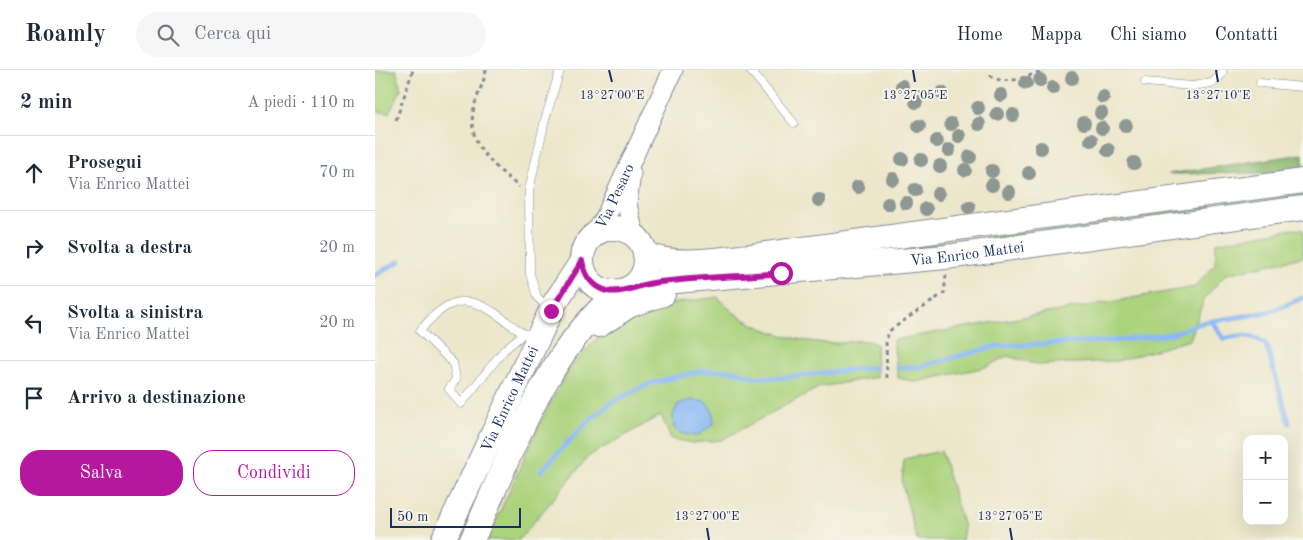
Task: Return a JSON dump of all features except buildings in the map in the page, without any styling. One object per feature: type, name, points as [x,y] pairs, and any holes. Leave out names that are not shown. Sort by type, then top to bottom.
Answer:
[{"type":"main road","name":"Via Enrico Mattei","points":[[639,244],[660,260],[684,262],[752,256],[1303,181]]},
{"type":"main road","name":"Via Enrico Mattei","points":[[472,540],[538,396],[564,352],[582,327],[624,290],[654,283],[947,257],[1303,208]]},
{"type":"main road","points":[[614,228],[624,230],[639,244],[646,264],[643,274],[624,290],[609,291],[594,284],[584,271],[583,251],[594,235],[603,230],[614,228]]},
{"type":"main road","name":"Via Enrico Mattei","points":[[443,540],[531,334],[551,311],[582,261]]},
{"type":"main road","points":[[564,352],[608,318],[631,305],[656,295],[781,273]]},
{"type":"street","name":"Via Pesaro","points":[[594,235],[605,218],[673,70]]},
{"type":"street","name":"Via Pesaro","points":[[632,157],[627,204],[639,244]]},
{"type":"lane","points":[[551,311],[537,297],[531,282],[529,190],[545,120],[560,70]]},
{"type":"lane","points":[[750,70],[794,123]]},
{"type":"lane","points":[[1145,82],[1192,86],[1212,83],[1222,74],[1222,70]]},
{"type":"lane","points":[[1260,83],[1303,87]]},
{"type":"lane","points":[[459,301],[472,302],[490,309],[531,334],[504,350],[461,404],[449,389],[456,379],[453,363],[420,331],[431,317],[447,304],[459,301]]},
{"type":"path","points":[[396,120],[413,70]]},
{"type":"path","points":[[486,70],[472,118],[476,139],[486,159],[519,187],[529,190]]},
{"type":"path","points":[[990,75],[995,79],[1009,81],[1045,70]]},
{"type":"path","points":[[887,378],[886,341],[889,331],[944,294],[947,257]]},
{"type":"green space","points":[[375,70],[396,70],[401,90],[389,113],[375,111]]},
{"type":"green space","points":[[1303,154],[1303,168],[1270,173],[1168,174]]},
{"type":"green space","points":[[1303,191],[1303,196],[1228,208],[1225,205],[1226,202]]},
{"type":"green space","points":[[1212,206],[1211,208],[1023,238],[803,260],[1022,233]]},
{"type":"green space","points":[[1291,229],[1303,230],[1303,257],[1226,274],[1204,299],[1190,340],[1117,361],[1039,365],[1007,356],[986,367],[916,382],[898,378],[893,340],[1195,287],[1215,264],[1216,243]]},
{"type":"green space","points":[[718,297],[728,308],[741,317],[771,332],[820,342],[840,343],[860,340],[876,344],[877,377],[820,387],[721,440],[692,443],[671,439],[661,415],[589,456],[519,540],[487,540],[540,423],[569,369],[598,337],[661,305]]},
{"type":"green space","points":[[941,451],[964,528],[962,540],[917,540],[902,483],[904,459]]},
{"type":"water","points":[[691,400],[706,402],[713,412],[714,424],[697,436],[680,433],[674,428],[673,415],[678,404]]},
{"type":"waterway","points":[[375,275],[400,261]]},
{"type":"waterway","points":[[897,367],[919,367],[996,346],[1112,341],[1171,334],[1201,323],[1269,312],[1303,298]]},
{"type":"waterway","points":[[1212,321],[1224,339],[1246,336],[1266,344],[1289,423]]},
{"type":"waterway","points":[[541,471],[585,424],[612,402],[651,383],[701,371],[731,370],[753,377],[781,378],[876,367]]},
{"type":"route","points":[[551,311],[582,261],[584,271],[590,281],[598,288],[609,291],[620,291],[654,283],[781,273]]}]
